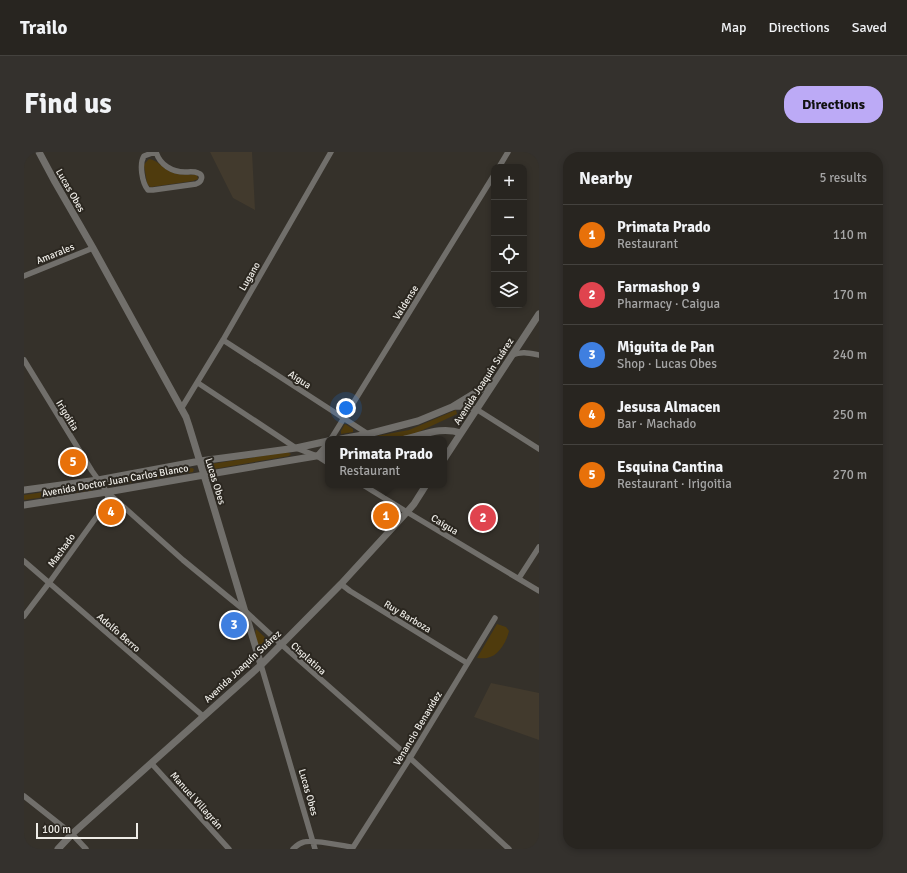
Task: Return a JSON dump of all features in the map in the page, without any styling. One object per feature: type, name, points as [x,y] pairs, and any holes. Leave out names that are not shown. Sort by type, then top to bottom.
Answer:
[{"type":"street","name":"Lucas Obes","points":[[39,152],[93,248],[189,426],[315,849]]},
{"type":"street","points":[[155,152],[160,161],[169,169],[179,172],[196,172],[201,175],[201,181],[199,184],[150,191],[147,189],[144,184],[141,165],[144,156],[155,152]]},
{"type":"street","name":"Lugano","points":[[181,409],[198,383],[331,152]]},
{"type":"street","points":[[501,164],[508,152]]},
{"type":"street","name":"Valdense","points":[[333,436],[491,180]]},
{"type":"street","name":"Amarales","points":[[24,276],[93,248]]},
{"type":"street","name":"Avenida Joaquín Suárez","points":[[447,454],[539,314]]},
{"type":"street","name":"Aigua","points":[[223,340],[368,434]]},
{"type":"street","points":[[512,355],[522,352],[529,352],[539,355]]},
{"type":"street","name":"Irigoitia","points":[[24,360],[98,480]]},
{"type":"street","points":[[24,374],[30,371]]},
{"type":"street","points":[[357,436],[418,421],[452,407],[495,381]]},
{"type":"street","points":[[198,383],[296,448],[317,456],[325,461]]},
{"type":"street","points":[[452,407],[476,409],[539,448]]},
{"type":"street","points":[[415,436],[432,431],[443,430],[461,433]]},
{"type":"street","name":"Avenida Doctor Juan Carlos Blanco","points":[[24,490],[98,480],[200,461],[325,443]]},
{"type":"street","points":[[317,456],[325,446]]},
{"type":"street","name":"Avenida Doctor Juan Carlos Blanco","points":[[24,505],[325,455]]},
{"type":"street","name":"Cisplatina","points":[[98,480],[107,492],[183,560],[244,610],[510,849]]},
{"type":"street","name":"Caigua","points":[[368,488],[539,591]]},
{"type":"street","name":"Avenida Joaquín Suárez","points":[[58,849],[72,834],[261,666],[341,584],[407,512],[424,488]]},
{"type":"street","name":"Machado","points":[[24,616],[105,505],[108,499],[107,492]]},
{"type":"street","points":[[519,578],[539,547]]},
{"type":"street","name":"Adolfo Berro","points":[[24,561],[203,716]]},
{"type":"street","name":"Ruy Barboza","points":[[341,584],[466,663]]},
{"type":"street","name":"Venancio Benavidez","points":[[293,849],[304,842],[313,841],[352,848],[410,758],[466,663],[495,618]]},
{"type":"street","name":"Manuel Villagrán","points":[[152,764],[229,849]]},
{"type":"street","points":[[24,796],[72,834],[86,849]]},
{"type":"shaded area","points":[[210,152],[252,152],[255,210],[233,198]]},
{"type":"shaded area","points":[[149,159],[155,161],[171,172],[197,175],[198,179],[151,187],[147,183],[144,165]]},
{"type":"shaded area","points":[[456,410],[457,414],[412,435],[376,436],[409,430]]},
{"type":"shaded area","points":[[345,424],[353,429],[353,432],[341,434]]},
{"type":"shaded area","points":[[287,452],[291,454],[289,456],[214,469],[210,467],[211,464]]},
{"type":"shaded area","points":[[192,468],[194,469],[193,472],[110,486],[108,485],[109,481]]},
{"type":"shaded area","points":[[92,485],[93,490],[24,500],[24,495]]},
{"type":"shaded area","points":[[497,624],[506,627],[509,631],[507,638],[494,655],[487,658],[477,658]]},
{"type":"shaded area","points":[[256,629],[271,643],[271,646],[263,652],[257,642]]},
{"type":"shaded area","points":[[491,683],[539,693],[539,740],[474,717]]},
{"type":"place","name":"Esquina Cantina","points":[[73,462]]},
{"type":"place","name":"Jesusa Almacen","points":[[111,512]]},
{"type":"place","name":"Primata Prado","points":[[386,516]]},
{"type":"place","name":"Farmashop 9","points":[[483,518]]},
{"type":"place","name":"Miguita de Pan","points":[[234,625]]}]
